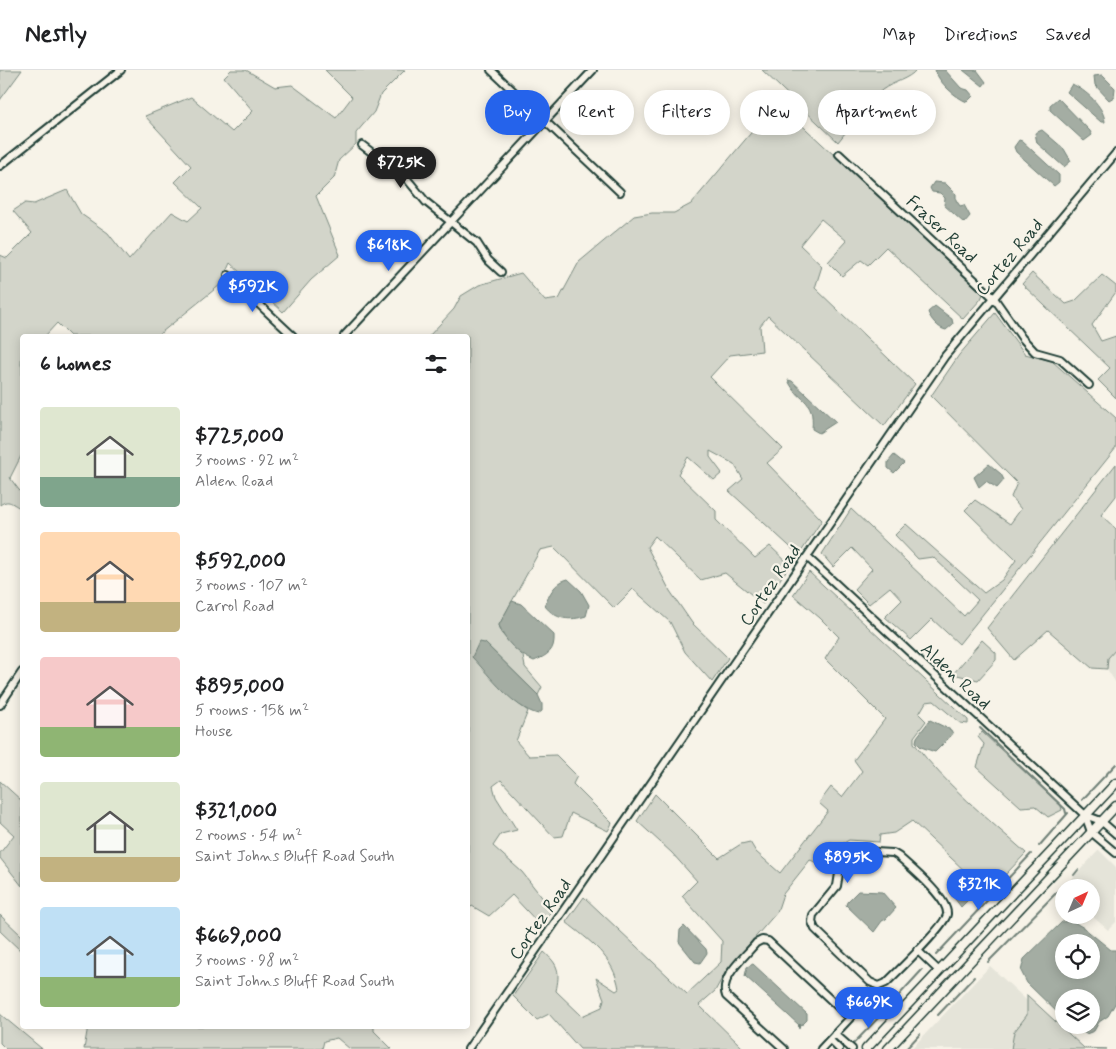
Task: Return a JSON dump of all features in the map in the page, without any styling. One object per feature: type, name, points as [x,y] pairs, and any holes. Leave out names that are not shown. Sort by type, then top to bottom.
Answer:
[{"type":"main road","points":[[866,1049],[1116,783]]},
{"type":"main road","points":[[888,1049],[1116,806]]},
{"type":"street","points":[[0,166],[121,70]]},
{"type":"street","points":[[491,70],[512,90]]},
{"type":"street","points":[[550,116],[594,70]]},
{"type":"street","points":[[550,126],[620,192]]},
{"type":"street","points":[[346,334],[532,135]]},
{"type":"street","points":[[362,145],[407,179],[426,202],[477,243],[488,260],[500,272]]},
{"type":"street","name":"Cortez Road","points":[[468,1049],[945,356],[1116,153]]},
{"type":"street","name":"Fraser Road","points":[[839,154],[994,298],[1022,338],[1036,352],[1060,359],[1088,385]]},
{"type":"street","points":[[228,275],[291,334]]},
{"type":"street","name":"Alden Road","points":[[807,557],[1085,816],[1091,832],[1116,853]]},
{"type":"street","points":[[0,705],[20,675]]},
{"type":"street","name":"Alden Road","points":[[1085,816],[1102,821],[1116,834]]},
{"type":"street","points":[[856,851],[892,853],[898,856],[927,883],[945,907],[945,921],[918,950],[886,983],[879,986],[870,982],[815,930],[812,922],[814,915],[837,886],[838,867],[848,853],[856,851]]},
{"type":"street","points":[[784,1049],[726,996],[723,988],[725,980],[756,944],[762,940],[768,940],[850,1018],[821,1049]]},
{"type":"street","points":[[918,950],[939,971]]},
{"type":"street","points":[[836,1034],[852,1049]]},
{"type":"street","points":[[830,1040],[839,1049]]},
{"type":"shaded area","points":[[0,70],[22,70],[0,100]]},
{"type":"shaded area","points":[[231,70],[246,70],[275,87],[292,85],[336,118],[352,97],[325,70],[405,70],[381,94],[374,112],[356,133],[356,144],[339,160],[334,178],[316,196],[340,255],[311,280],[283,312],[230,263],[220,285],[159,334],[68,334],[57,323],[47,334],[20,334],[20,458],[10,478],[20,491],[20,507],[9,502],[0,505],[0,255],[7,258],[32,233],[13,211],[25,203],[34,204],[67,190],[81,214],[108,233],[129,260],[172,212],[188,221],[202,208],[175,182],[191,166],[145,116],[191,97],[232,132],[253,111],[224,77]]},
{"type":"shaded area","points":[[762,70],[916,70],[909,76],[882,90],[818,90],[818,123],[808,114],[808,90],[783,90]]},
{"type":"shaded area","points":[[935,70],[945,70],[961,88],[968,90],[973,96],[967,102],[958,97],[944,85]]},
{"type":"shaded area","points":[[963,70],[977,70],[986,82],[983,86]]},
{"type":"shaded area","points":[[1102,75],[1115,88],[1114,97],[1109,100],[1095,85],[1094,76]]},
{"type":"shaded area","points":[[1072,84],[1093,99],[1101,110],[1105,122],[1101,122],[1067,92]]},
{"type":"shaded area","points":[[1058,98],[1090,131],[1092,135],[1084,141],[1050,110],[1050,105]]},
{"type":"shaded area","points":[[1042,130],[1064,149],[1071,161],[1064,167],[1037,143],[1035,133]]},
{"type":"shaded area","points":[[808,131],[983,294],[981,299],[963,319],[886,247],[868,265],[861,260],[842,276],[828,262],[847,241],[821,219],[800,245],[822,266],[815,288],[915,384],[884,426],[768,316],[760,326],[762,351],[730,355],[710,377],[783,449],[767,463],[822,520],[799,555],[729,491],[743,479],[734,464],[710,451],[710,457],[722,473],[714,480],[688,457],[678,474],[716,511],[716,520],[755,558],[770,546],[790,565],[763,604],[725,573],[701,580],[655,536],[647,547],[670,591],[692,623],[728,658],[712,682],[685,652],[670,622],[633,589],[614,608],[554,547],[540,550],[499,625],[501,633],[523,656],[525,667],[542,687],[538,695],[485,643],[517,703],[528,711],[516,741],[529,756],[556,755],[577,776],[573,784],[612,823],[608,831],[571,813],[563,836],[554,837],[501,780],[493,786],[496,797],[517,830],[501,834],[493,846],[522,872],[552,910],[541,926],[512,895],[489,916],[472,906],[470,908],[470,334],[431,334],[454,309],[461,296],[479,285],[521,273],[545,301],[559,299],[579,262],[634,216],[652,213],[674,213],[691,204],[749,135],[808,135]]},
{"type":"shaded area","points":[[831,135],[843,135],[838,142]]},
{"type":"shaded area","points":[[1019,140],[1059,175],[1059,182],[1054,186],[1016,152],[1014,147]]},
{"type":"shaded area","points":[[934,182],[945,183],[956,194],[956,200],[960,206],[964,205],[970,216],[964,223],[944,205],[945,198],[940,193],[932,192],[930,188]]},
{"type":"shaded area","points":[[1032,273],[1066,304],[1075,301],[1102,275],[1116,286],[1116,292],[1092,325],[1101,341],[1116,336],[1116,398],[1098,380],[1110,368],[1022,284]]},
{"type":"shaded area","points":[[935,306],[952,319],[953,324],[946,330],[938,326],[929,315],[928,312]]},
{"type":"shaded area","points":[[995,313],[1025,354],[1052,361],[1116,418],[1116,448],[959,644],[932,619],[911,640],[885,617],[902,600],[890,587],[869,604],[854,589],[872,569],[852,548],[833,567],[822,554],[851,509],[964,616],[978,600],[933,557],[918,559],[895,535],[906,524],[984,593],[1002,580],[1016,560],[965,510],[975,500],[1010,524],[1021,509],[1011,497],[1017,483],[931,396],[959,355]]},
{"type":"shaded area","points":[[788,380],[792,381],[836,422],[819,433],[812,429],[811,411]]},
{"type":"shaded area","points":[[894,455],[904,463],[894,473],[888,468],[888,462]]},
{"type":"shaded area","points":[[989,464],[1001,474],[1004,480],[997,488],[986,481],[979,487],[974,477]]},
{"type":"shaded area","points":[[1116,464],[1116,496],[1101,515],[1116,529],[1116,649],[1108,658],[1107,669],[1092,668],[1048,630],[1014,660],[987,628]]},
{"type":"shaded area","points":[[809,572],[968,720],[968,724],[960,723],[934,701],[926,702],[919,714],[926,721],[914,737],[914,743],[953,787],[1026,853],[988,893],[912,821],[894,833],[880,835],[879,842],[849,840],[842,844],[830,842],[823,865],[810,860],[783,894],[777,912],[726,971],[715,991],[699,1005],[744,1049],[580,1049],[549,1014],[537,1020],[513,996],[544,952],[553,961],[557,969],[556,991],[582,1016],[602,1007],[604,999],[596,978],[616,991],[619,989],[612,968],[600,951],[566,922],[584,897],[687,994],[721,962],[722,941],[682,896],[697,881],[672,853],[637,821],[655,794],[719,858],[741,844],[750,842],[756,852],[780,873],[828,811],[819,803],[831,787],[842,797],[862,771],[854,760],[885,719],[825,659],[839,637],[793,595]]},
{"type":"shaded area","points":[[568,579],[581,591],[589,605],[586,616],[574,619],[559,617],[545,606],[553,589],[559,583]]},
{"type":"shaded area","points":[[512,601],[521,604],[554,635],[552,649],[543,657],[534,661],[523,655],[512,646],[501,631],[499,625]]},
{"type":"shaded area","points":[[982,640],[996,653],[996,660],[978,680],[953,674]]},
{"type":"shaded area","points":[[479,642],[485,643],[538,695],[542,704],[542,711],[538,714],[519,705],[494,682],[472,657]]},
{"type":"shaded area","points":[[1116,649],[1116,683],[1107,669],[1108,658]]},
{"type":"shaded area","points":[[930,720],[951,730],[953,734],[935,752],[921,747],[916,742],[917,737]]},
{"type":"shaded area","points":[[982,732],[1061,806],[1062,810],[1048,817],[1035,806],[1021,807],[977,767],[984,744],[978,737]]},
{"type":"shaded area","points":[[0,781],[20,799],[20,883],[0,858],[0,853],[14,835],[0,822]]},
{"type":"shaded area","points":[[1099,850],[1116,867],[1116,922],[1108,930],[1100,923],[1100,879],[1072,879]]},
{"type":"shaded area","points":[[962,878],[976,892],[961,907],[949,891]]},
{"type":"shaded area","points":[[858,891],[882,892],[896,908],[882,921],[874,932],[846,905]]},
{"type":"shaded area","points":[[0,915],[20,934],[20,950],[0,931]]},
{"type":"shaded area","points":[[1060,924],[1077,924],[1091,934],[1055,934],[1055,979],[1100,979],[1100,941],[1111,950],[1116,950],[1116,1002],[1108,1016],[1100,1021],[1100,989],[1055,989],[1055,1010],[1027,983],[1021,971],[1024,959]]},
{"type":"shaded area","points":[[684,926],[706,949],[707,953],[700,963],[695,962],[679,942],[680,930]]},
{"type":"shaded area","points":[[753,964],[807,1014],[807,1020],[803,1024],[799,1025],[745,976],[747,967]]},
{"type":"shaded area","points":[[990,966],[1042,1015],[1009,1049],[911,1049]]},
{"type":"shaded area","points":[[1027,995],[1055,1021],[1055,1034],[1069,1034],[1084,1048],[1107,1049],[1011,1049],[1014,1032],[1027,1015]]},
{"type":"shaded area","points":[[0,1014],[43,1049],[6,1049],[0,1043]]},
{"type":"shaded area","points":[[87,1029],[374,1029],[392,1049],[350,1049],[337,1038],[324,1041],[322,1049],[84,1049]]},
{"type":"waterway","points":[[980,728],[1065,809],[1066,813]]},
{"type":"waterway","points":[[1082,800],[1116,764]]},
{"type":"waterway","points":[[1039,846],[1068,813]]},
{"type":"waterway","points":[[936,955],[1031,854]]},
{"type":"waterway","points":[[1074,875],[1078,870]]},
{"type":"waterway","points":[[988,962],[1055,894]]},
{"type":"waterway","points":[[888,1007],[922,970]]},
{"type":"waterway","points":[[938,1015],[974,977]]},
{"type":"waterway","points":[[854,1043],[884,1012]]},
{"type":"waterway","points":[[906,1049],[920,1034]]}]
